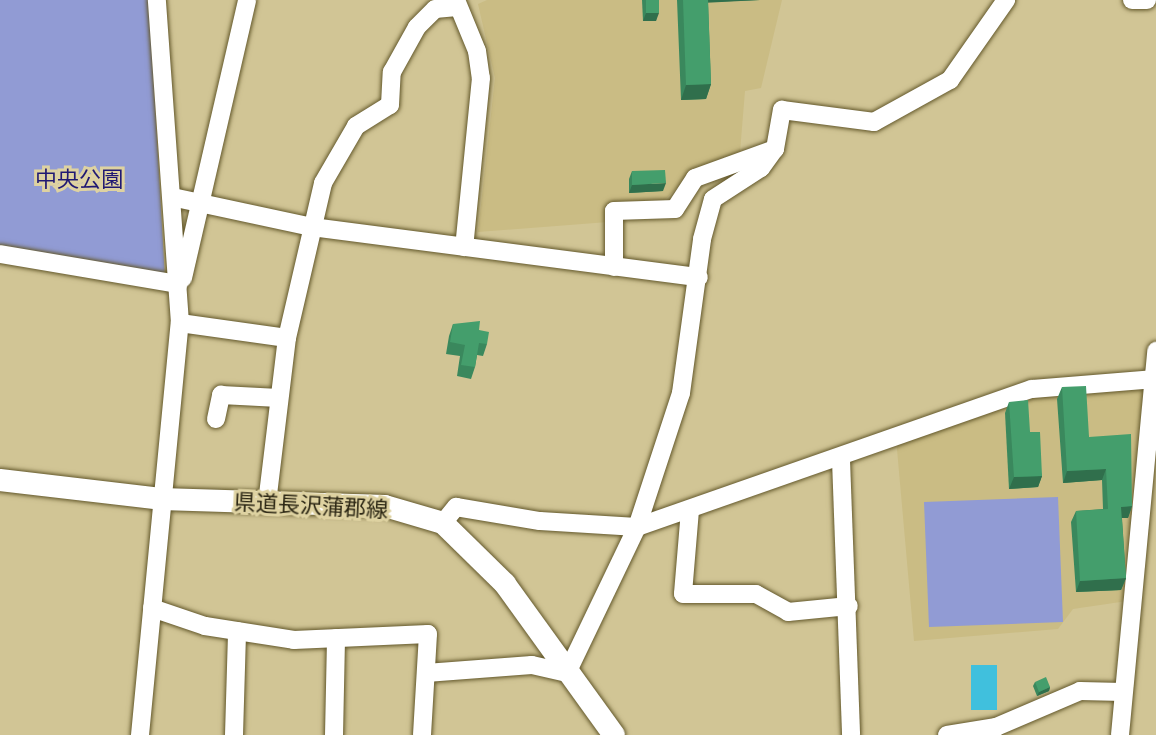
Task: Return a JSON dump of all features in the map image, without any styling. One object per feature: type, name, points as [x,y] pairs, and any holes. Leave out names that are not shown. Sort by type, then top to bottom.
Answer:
[{"type":"main road","name":"県道長沢蒲郡線","points":[[0,480],[161,499],[385,506],[443,523],[505,584],[614,735]]},
{"type":"street","points":[[140,735],[180,323],[157,0]]},
{"type":"street","points":[[178,292],[247,0]]},
{"type":"street","points":[[426,673],[532,665],[567,673],[637,527],[681,393],[702,239],[713,199],[761,168],[775,149],[782,110],[874,122],[950,80],[1006,0]]},
{"type":"street","points":[[1132,0],[1147,0]]},
{"type":"street","points":[[267,503],[287,338],[323,183],[356,126],[390,105],[392,72],[417,27],[435,9],[457,4],[477,51],[481,78],[464,247]]},
{"type":"street","points":[[614,267],[614,211],[675,209],[695,178],[775,149]]},
{"type":"street","points":[[172,197],[312,227],[699,277]]},
{"type":"street","points":[[0,254],[178,292]]},
{"type":"street","points":[[180,323],[287,338]]},
{"type":"street","points":[[1120,735],[1156,351]]},
{"type":"street","points":[[443,523],[456,507],[540,521],[637,527],[841,460],[1032,389],[1155,379]]},
{"type":"street","points":[[216,419],[221,395],[279,398]]},
{"type":"street","points":[[841,460],[849,606],[851,735]]},
{"type":"street","points":[[690,510],[683,594],[756,594],[788,612],[849,606]]},
{"type":"street","points":[[152,608],[237,631],[294,640],[428,634],[422,735]]},
{"type":"street","points":[[234,735],[237,631]]},
{"type":"street","points":[[334,735],[336,638]]},
{"type":"street","points":[[947,735],[996,727],[1080,691],[1123,692]]},
{"type":"shaded area","points":[[487,0],[782,0],[761,88],[745,91],[740,152],[690,174],[661,204],[608,222],[478,232],[495,78],[478,4]]},
{"type":"shaded area","points":[[1154,379],[1134,600],[1073,609],[1058,629],[914,641],[896,438],[1032,389]]},
{"type":"shaded area","points":[[971,665],[997,665],[997,710],[971,710]]},
{"type":"green space","name":"中央公園","points":[[0,0],[149,0],[165,278],[0,245]]},
{"type":"green space","points":[[1058,497],[1063,622],[929,627],[924,502]]},
{"type":"building","points":[[646,0],[659,0],[659,13],[646,13]]},
{"type":"building","points":[[683,0],[708,0],[711,84],[686,85]]},
{"type":"building","points":[[665,170],[666,183],[632,185],[632,171]]},
{"type":"building","points":[[480,321],[479,330],[489,332],[487,344],[479,343],[475,367],[461,365],[465,345],[450,342],[453,324]]},
{"type":"building","points":[[1086,386],[1089,437],[1131,434],[1132,506],[1121,507],[1126,578],[1080,581],[1076,511],[1108,509],[1106,469],[1067,471],[1062,387]]},
{"type":"building","points":[[1028,400],[1030,432],[1040,432],[1042,476],[1014,477],[1009,402]]},
{"type":"building","points":[[1046,677],[1050,687],[1039,692],[1035,682]]}]
